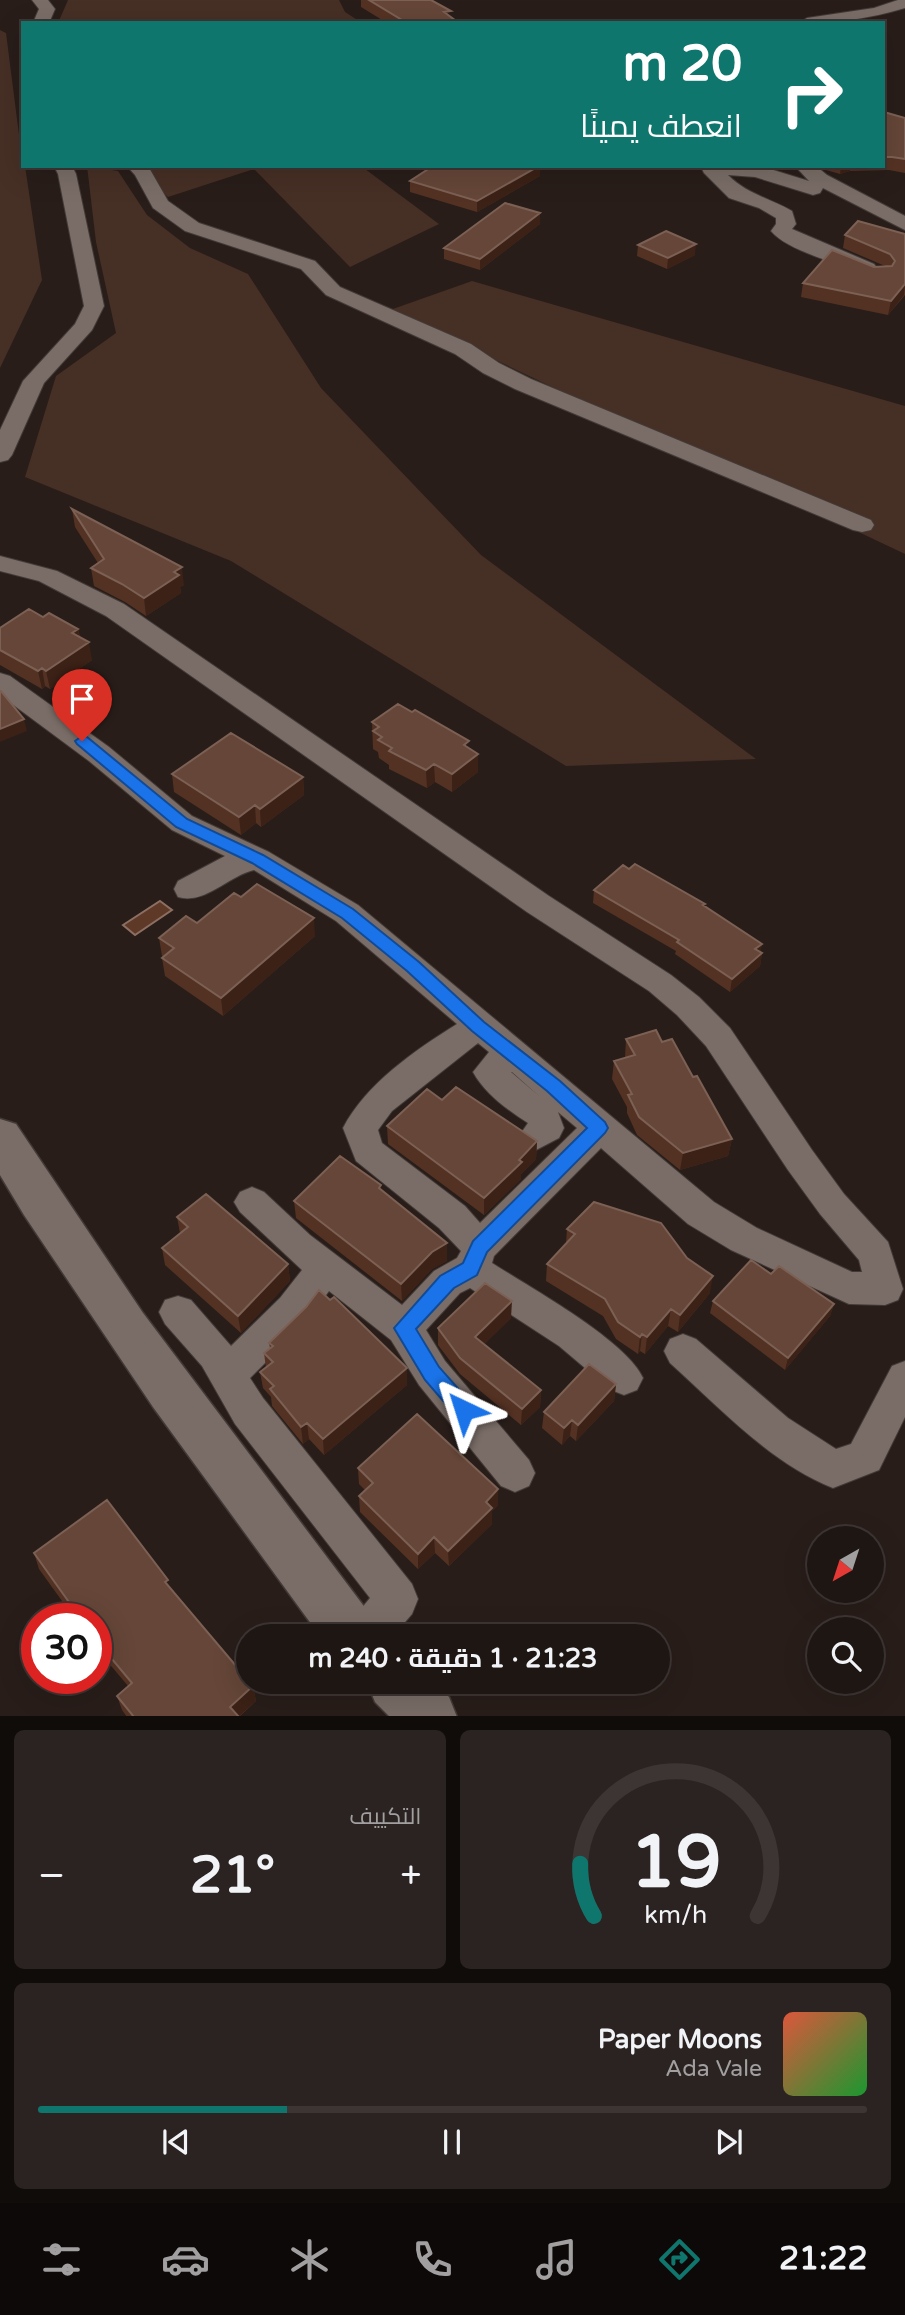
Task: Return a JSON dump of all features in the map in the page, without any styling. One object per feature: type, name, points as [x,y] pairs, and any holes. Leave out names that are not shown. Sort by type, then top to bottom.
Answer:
[{"type":"main road","points":[[0,1138],[40,1204],[130,1338],[344,1624]]},
{"type":"main road","points":[[407,1694],[428,1716]]},
{"type":"street","points":[[40,0],[47,9],[42,21]]},
{"type":"street","points":[[820,21],[876,12],[904,4]]},
{"type":"street","points":[[0,455],[34,381],[85,326],[94,306],[64,168]]},
{"type":"street","points":[[138,168],[160,204],[192,227],[308,265],[333,291],[463,349],[491,368],[523,384],[862,525]]},
{"type":"street","points":[[805,168],[817,184]]},
{"type":"street","points":[[786,224],[785,215],[766,204],[736,194],[711,169],[757,171],[817,184],[905,224]]},
{"type":"street","points":[[817,184],[804,209],[781,231],[798,242],[880,274]]},
{"type":"street","points":[[0,563],[48,576],[115,610],[194,667],[669,990],[718,1037],[800,1160],[832,1204],[875,1253],[895,1293]]},
{"type":"street","points":[[0,682],[99,754],[181,823],[258,859],[347,913],[413,967],[478,1027],[553,1086],[701,1213],[744,1239],[849,1288],[895,1293]]},
{"type":"street","points":[[189,889],[234,864],[258,859]]},
{"type":"street","points":[[478,1027],[448,1046],[380,1101],[360,1128],[368,1151],[452,1217],[475,1258],[624,1378]]},
{"type":"street","points":[[511,1052],[490,1072],[518,1099],[543,1115],[547,1128],[536,1136]]},
{"type":"street","points":[[404,1328],[599,1128]]},
{"type":"street","points":[[252,1202],[297,1246],[404,1328],[432,1373],[515,1473]]},
{"type":"street","points":[[228,1374],[293,1310],[318,1277]]},
{"type":"street","points":[[178,1312],[215,1354],[249,1410],[397,1599],[376,1624]]},
{"type":"street","points":[[683,1351],[774,1431],[833,1469],[865,1457],[905,1378]]},
{"type":"shaded area","points":[[68,0],[339,0],[345,12],[359,21],[59,21]]},
{"type":"shaded area","points":[[0,30],[6,33],[21,168],[25,168],[42,280],[0,368]]},
{"type":"shaded area","points":[[87,168],[118,171],[147,215],[190,248],[248,274],[321,388],[481,555],[756,759],[566,766],[231,561],[25,477],[56,376],[116,333],[96,242]]},
{"type":"shaded area","points":[[138,168],[364,168],[439,224],[350,267],[254,169],[168,197]]},
{"type":"shaded area","points":[[472,281],[905,406],[905,554],[390,310]]},
{"type":"shaded area","points":[[160,901],[172,910],[135,935],[123,925]]},
{"type":"building","points":[[369,0],[431,0],[451,11],[444,12],[456,21],[404,21]]},
{"type":"building","points":[[885,112],[905,118],[905,159],[885,157]]},
{"type":"building","points":[[430,168],[535,168],[477,201],[410,181]]},
{"type":"building","points":[[505,203],[540,213],[480,259],[444,248]]},
{"type":"building","points":[[858,221],[905,234],[905,284],[891,301],[803,283],[832,250],[874,267],[892,266],[895,261],[890,254],[845,235]]},
{"type":"building","points":[[666,231],[696,244],[668,258],[638,245]]},
{"type":"building","points":[[72,509],[182,567],[174,572],[179,575],[144,598],[91,568],[104,559]]},
{"type":"building","points":[[29,609],[43,617],[49,613],[78,629],[72,633],[89,642],[46,671],[42,668],[38,671],[0,650],[0,628]]},
{"type":"building","points":[[0,691],[24,719],[0,729]]},
{"type":"building","points":[[398,704],[412,712],[415,710],[469,741],[464,745],[478,754],[452,774],[434,764],[426,770],[389,751],[392,748],[378,740],[382,737],[373,731],[379,727],[372,722]]},
{"type":"building","points":[[231,733],[303,777],[260,809],[255,805],[239,817],[172,774]]},
{"type":"building","points":[[635,864],[705,904],[703,905],[762,944],[755,949],[762,953],[732,979],[677,942],[679,940],[594,890],[623,865],[629,869]]},
{"type":"building","points":[[257,884],[314,918],[221,998],[162,958],[174,948],[159,938],[186,916],[197,923],[234,893],[241,897]]},
{"type":"building","points":[[656,1030],[662,1042],[672,1039],[693,1077],[697,1076],[732,1139],[683,1153],[639,1117],[628,1095],[632,1094],[614,1061],[635,1055],[626,1039]]},
{"type":"building","points":[[456,1087],[537,1141],[519,1160],[522,1162],[484,1198],[387,1126],[427,1089],[442,1100]]},
{"type":"building","points":[[340,1156],[381,1185],[379,1188],[447,1243],[432,1252],[401,1284],[294,1201]]},
{"type":"building","points":[[206,1194],[288,1264],[238,1316],[162,1248],[188,1227],[177,1217]]},
{"type":"building","points":[[594,1202],[661,1223],[687,1258],[713,1276],[680,1315],[671,1309],[647,1337],[642,1334],[640,1337],[618,1322],[605,1299],[547,1264],[575,1234],[567,1229]]},
{"type":"building","points":[[751,1260],[771,1274],[779,1266],[834,1304],[788,1358],[713,1301]]},
{"type":"building","points":[[485,1283],[512,1301],[475,1337],[541,1390],[522,1409],[460,1358],[438,1328]]},
{"type":"building","points":[[319,1290],[330,1300],[334,1297],[407,1368],[323,1439],[307,1423],[301,1427],[270,1389],[274,1386],[260,1372],[273,1362],[264,1353],[273,1346],[269,1343],[306,1307]]},
{"type":"building","points":[[589,1364],[616,1384],[578,1425],[572,1420],[564,1428],[544,1412]]},
{"type":"building","points":[[417,1414],[498,1489],[486,1502],[492,1508],[448,1551],[434,1537],[418,1554],[359,1496],[373,1483],[358,1468]]},
{"type":"building","points":[[107,1500],[168,1580],[165,1582],[236,1666],[236,1694],[244,1694],[230,1707],[238,1716],[133,1716],[117,1696],[132,1683],[112,1659],[112,1603],[70,1603],[34,1553]]},
{"type":"route","points":[[82,741],[181,823],[258,859],[347,913],[599,1128],[480,1247],[471,1269],[447,1282],[404,1328],[432,1373],[464,1410]]}]
